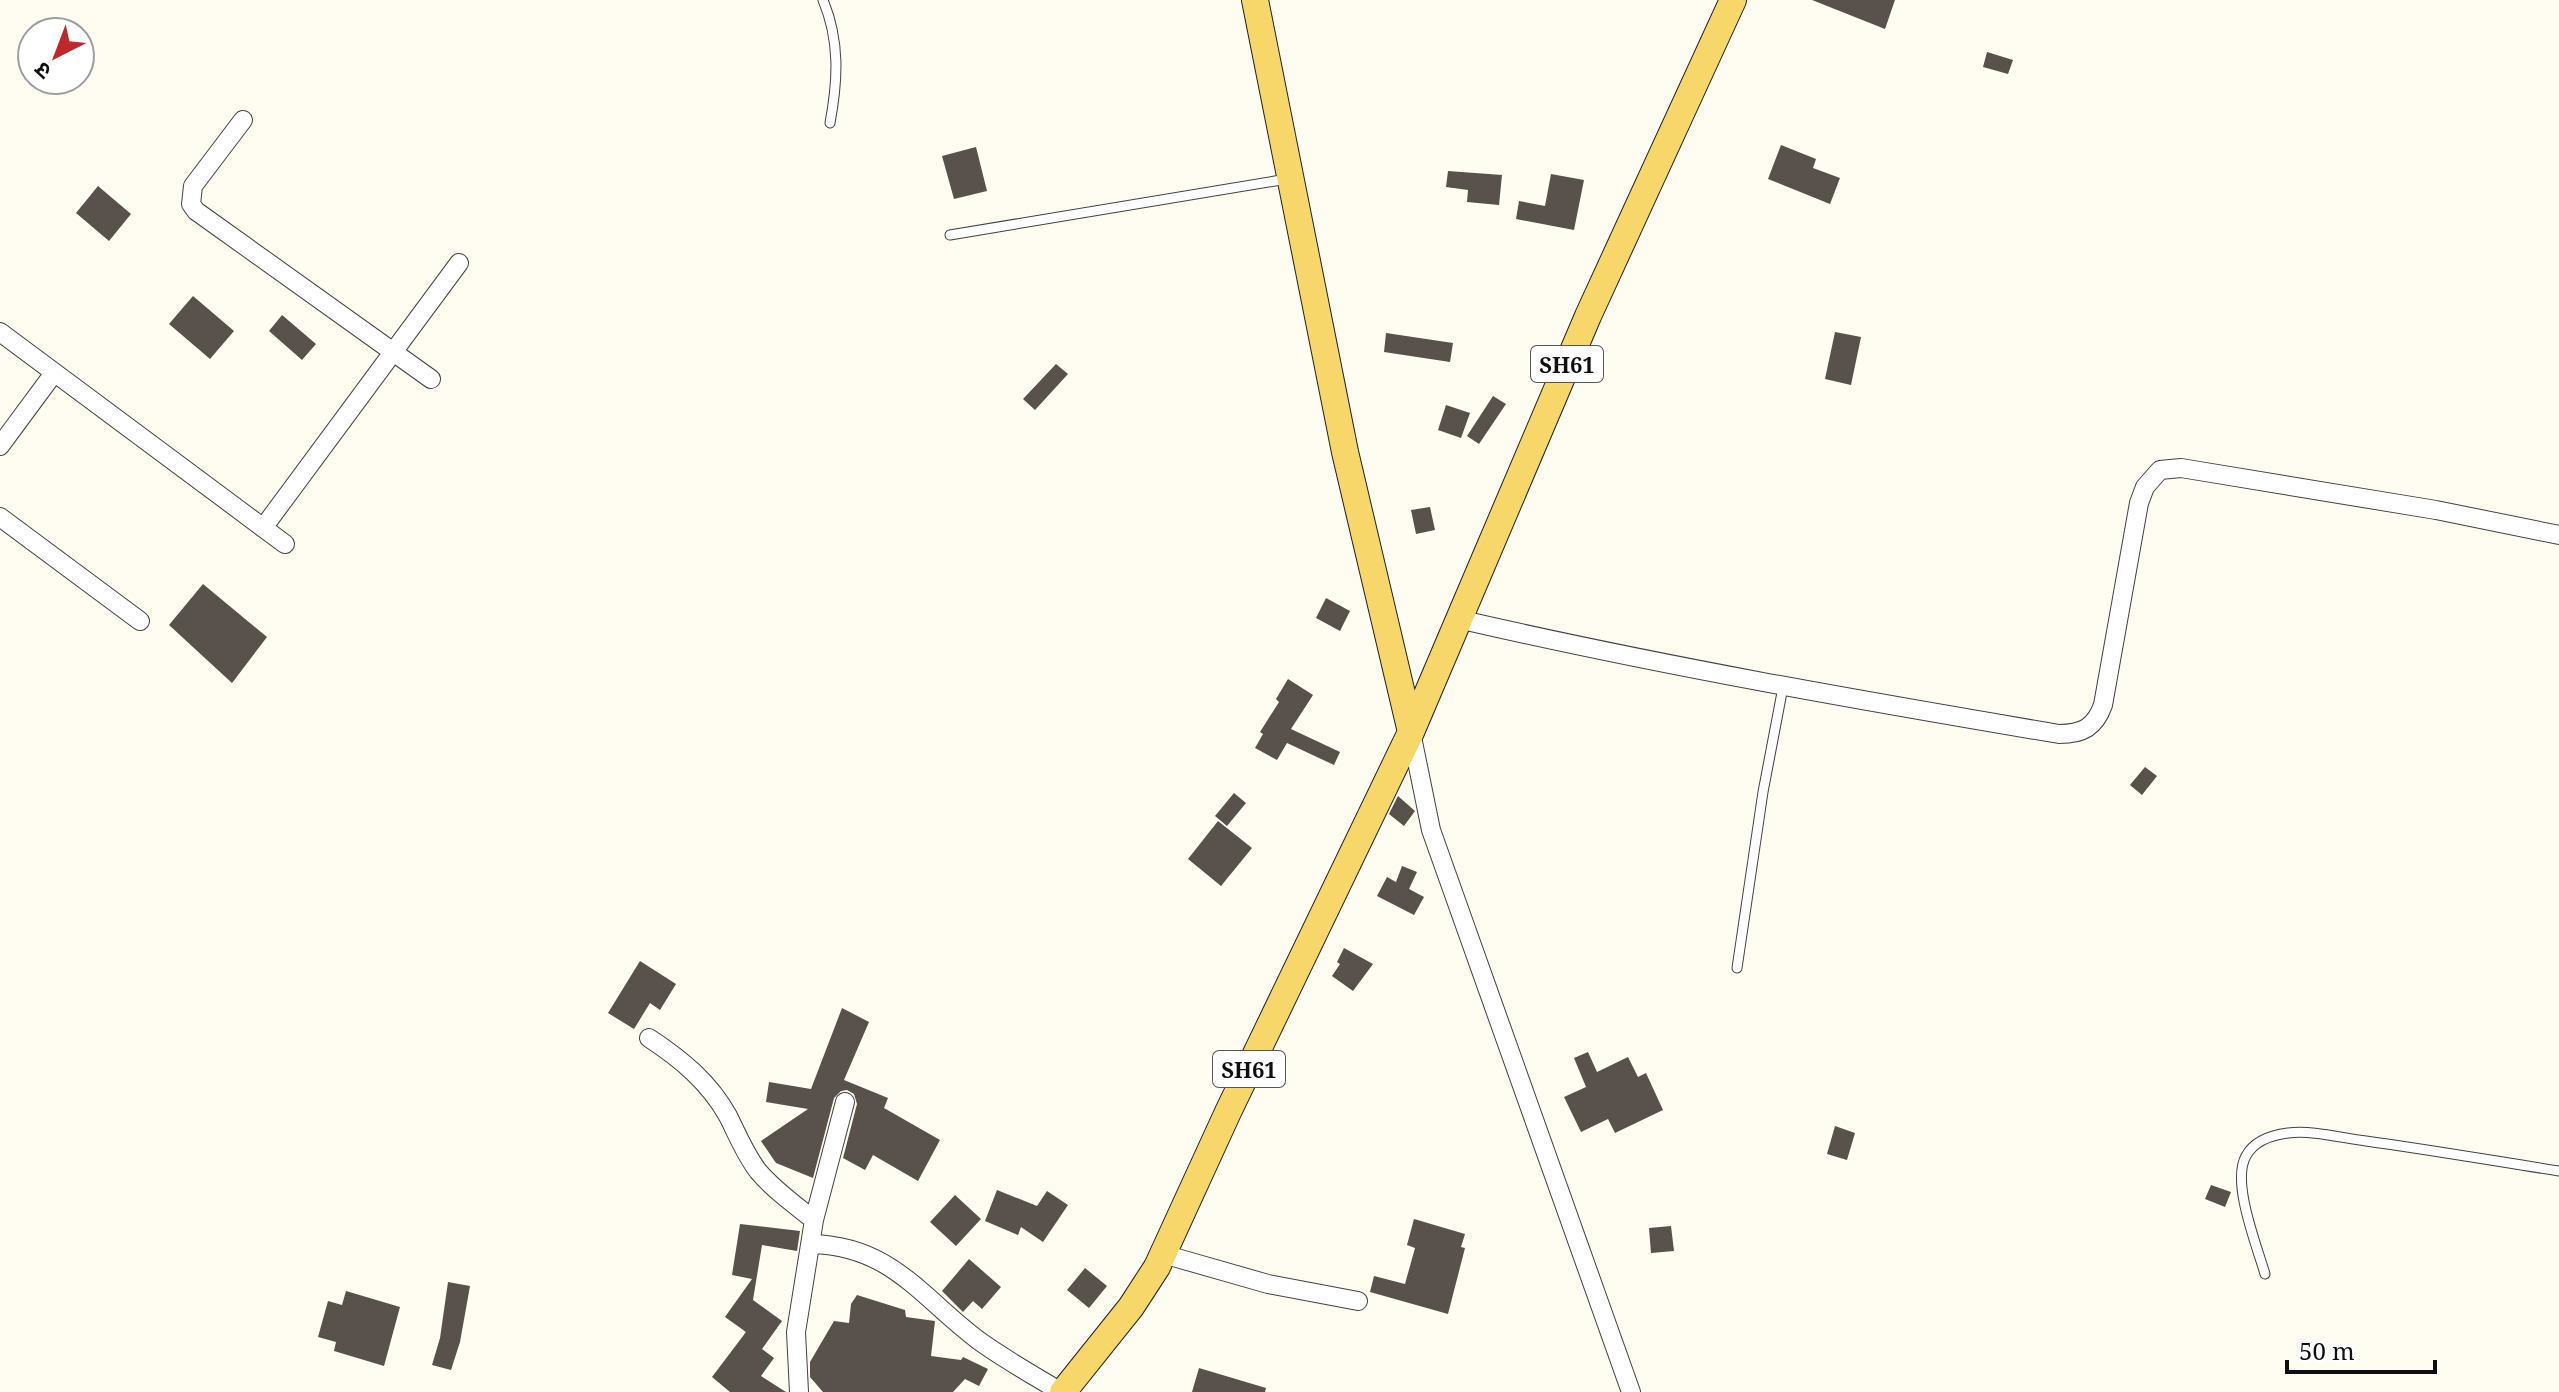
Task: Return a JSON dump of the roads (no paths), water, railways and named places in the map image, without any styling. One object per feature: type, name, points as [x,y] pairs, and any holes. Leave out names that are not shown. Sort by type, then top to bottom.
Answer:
[{"type":"main road","points":[[1255,0],[1345,452],[1411,732]]},
{"type":"main road","name":"SH61","points":[[1062,1392],[1131,1307],[1163,1254],[1411,732],[1588,316],[1733,0]]},
{"type":"street","points":[[243,120],[193,186],[191,204],[196,211],[431,379]]},
{"type":"street","points":[[263,528],[459,263]]},
{"type":"street","points":[[0,332],[285,544]]},
{"type":"street","points":[[0,446],[54,373]]},
{"type":"street","points":[[1458,619],[1592,650],[1783,687],[2059,734],[2085,731],[2099,717],[2139,503],[2151,477],[2160,470],[2170,467],[2436,510],[2559,535]]},
{"type":"street","points":[[0,517],[140,621]]},
{"type":"street","points":[[1411,732],[1431,830],[1631,1392]]},
{"type":"street","points":[[649,1038],[695,1072],[714,1095],[758,1171],[814,1220]]},
{"type":"street","points":[[799,1392],[796,1332],[814,1220],[845,1102]]},
{"type":"street","points":[[812,1244],[850,1249],[889,1266],[978,1340],[1062,1392]]},
{"type":"street","points":[[1163,1254],[1268,1284],[1358,1301]]},
{"type":"lane","points":[[823,0],[833,29],[837,60],[830,123]]},
{"type":"lane","points":[[950,235],[1291,179]]},
{"type":"lane","points":[[1737,968],[1763,792],[1783,687]]},
{"type":"lane","points":[[2265,1274],[2243,1195],[2241,1170],[2254,1146],[2273,1136],[2301,1132],[2559,1171]]}]
